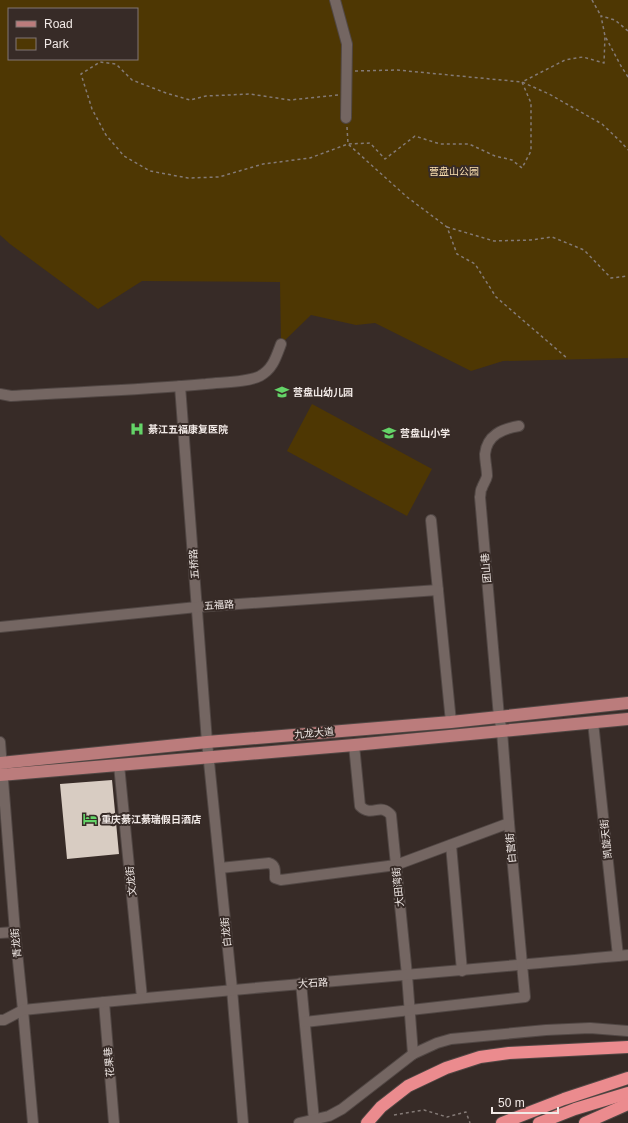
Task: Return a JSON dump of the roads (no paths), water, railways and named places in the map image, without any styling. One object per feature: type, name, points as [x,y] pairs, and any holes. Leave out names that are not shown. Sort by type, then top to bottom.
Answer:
[{"type":"highway","points":[[367,1123],[381,1107],[408,1086],[446,1068],[480,1057],[509,1053],[628,1047]]},
{"type":"highway","points":[[502,1123],[564,1099],[628,1078]]},
{"type":"highway","points":[[539,1123],[575,1109],[628,1093]]},
{"type":"highway","points":[[585,1123],[628,1104]]},
{"type":"main road","name":"九龙大道","points":[[1,769],[207,742],[451,722],[628,703]]},
{"type":"main road","name":"九龙大道","points":[[1,769],[119,765],[502,732],[628,719]]},
{"type":"street","points":[[335,0],[347,44],[346,118]]},
{"type":"street","points":[[0,394],[11,396],[180,386],[245,380],[258,376],[269,369],[276,358],[281,344]]},
{"type":"street","name":"五桥路","points":[[180,386],[207,742]]},
{"type":"street","name":"团山巷","points":[[502,732],[499,717],[480,497],[481,488],[487,477],[485,455],[486,447],[490,440],[498,432],[506,428],[518,426]]},
{"type":"street","points":[[431,520],[451,722]]},
{"type":"street","name":"五福路","points":[[0,627],[197,607],[438,590]]},
{"type":"street","name":"凯旋天街","points":[[593,722],[623,955]]},
{"type":"street","name":"白营街","points":[[410,1010],[525,997],[502,732]]},
{"type":"street","points":[[0,742],[1,769]]},
{"type":"street","name":"白龙街","points":[[207,742],[232,989],[243,1123]]},
{"type":"street","name":"大田湾街","points":[[354,745],[360,806],[368,811],[383,809],[391,815],[407,975],[413,1054]]},
{"type":"street","name":"文龙街","points":[[119,765],[142,998]]},
{"type":"street","name":"青龙街","points":[[1,769],[33,1123]]},
{"type":"street","points":[[220,868],[269,863],[274,867],[275,878],[281,880],[396,865],[509,823]]},
{"type":"street","points":[[451,845],[462,970]]},
{"type":"street","points":[[0,933],[15,932]]},
{"type":"street","name":"大石路","points":[[0,1020],[4,1020],[23,1010],[232,989],[522,965],[623,955]]},
{"type":"street","points":[[301,984],[314,1120]]},
{"type":"street","name":"花果巷","points":[[104,1002],[114,1123]]},
{"type":"street","points":[[305,1022],[410,1010]]},
{"type":"street","points":[[299,1123],[329,1116],[342,1109],[413,1054],[437,1043],[451,1039],[546,1030],[590,1028],[628,1031]]},
{"type":"place","name":"营盘山幼儿园","points":[[282,392]]},
{"type":"place","name":"綦江五福康复医院","points":[[137,429]]},
{"type":"place","name":"营盘山小学","points":[[389,433]]},
{"type":"place","name":"重庆綦江綦瑞假日酒店","points":[[90,819]]},
{"type":"park label","name":"营盘山公园","points":[[454,171]]}]
